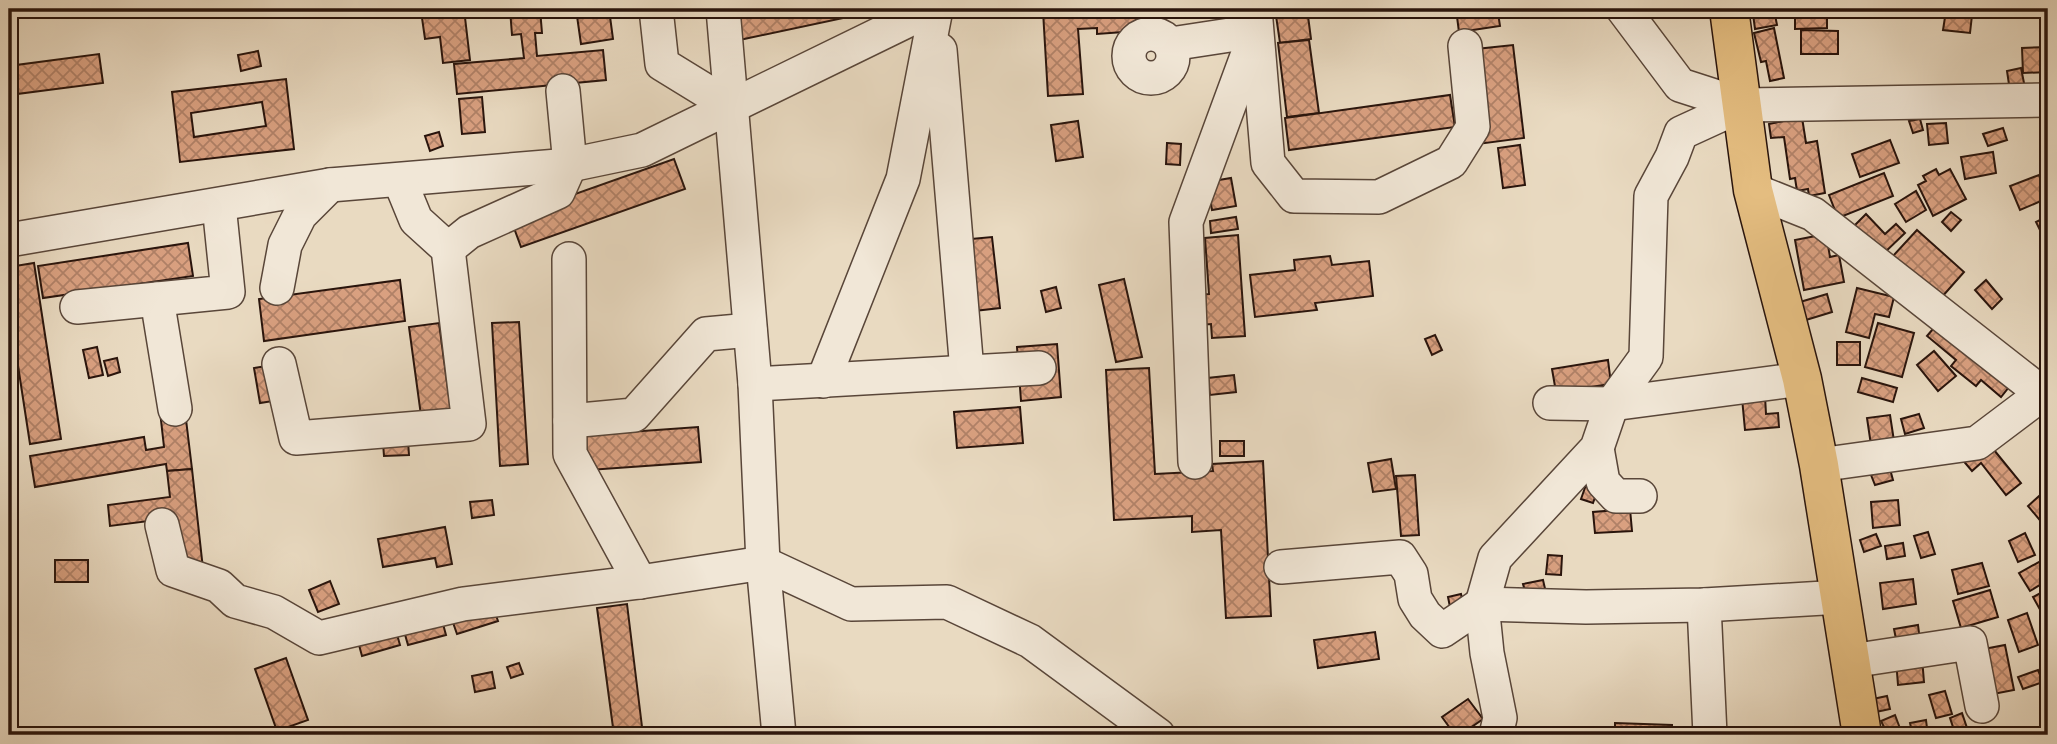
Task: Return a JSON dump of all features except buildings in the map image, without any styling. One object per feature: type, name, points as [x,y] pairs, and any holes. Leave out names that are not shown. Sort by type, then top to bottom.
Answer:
[{"type":"main road","points":[[1729,9],[1753,190],[1802,379],[1819,465],[1862,735]]},
{"type":"street","points":[[656,9],[662,64],[732,107]]},
{"type":"street","points":[[723,9],[755,384],[763,563],[779,735]]},
{"type":"street","points":[[9,240],[330,185],[570,165],[642,150],[934,9]]},
{"type":"street","points":[[934,9],[967,371]]},
{"type":"street","points":[[823,380],[904,179],[934,9]]},
{"type":"street","points":[[1623,9],[1680,85],[1742,105],[2048,100]]},
{"type":"street","points":[[1171,44],[1256,20]]},
{"type":"street","points":[[1256,20],[1268,163],[1294,196],[1379,197],[1451,162],[1473,127],[1465,46]]},
{"type":"street","points":[[1195,461],[1186,222],[1256,20]]},
{"type":"street","points":[[448,249],[469,232],[558,192],[570,165],[563,91]]},
{"type":"street","points":[[1496,735],[1500,718],[1487,653],[1482,604],[1495,558],[1597,448],[1612,404],[1646,357],[1651,196],[1672,157],[1681,133],[1742,105]]},
{"type":"street","points":[[279,365],[296,439],[469,424],[448,249],[416,220],[400,181]]},
{"type":"street","points":[[277,288],[285,245],[300,215],[330,185]]},
{"type":"street","points":[[1753,190],[1813,214],[2045,396],[1977,443],[1819,465]]},
{"type":"street","points":[[78,307],[228,292],[219,205]]},
{"type":"street","points":[[569,259],[570,454],[640,582]]},
{"type":"street","points":[[157,299],[175,409]]},
{"type":"street","points":[[569,421],[634,415],[706,334],[750,330]]},
{"type":"street","points":[[755,384],[1039,368]]},
{"type":"street","points":[[1550,403],[1612,404],[1802,379]]},
{"type":"street","points":[[1597,448],[1603,482],[1616,496],[1640,496]]},
{"type":"street","points":[[162,526],[173,570],[219,586],[235,601],[274,612],[319,638],[463,604],[640,582],[763,563],[851,604],[947,602],[1030,641],[1157,735]]},
{"type":"street","points":[[1281,567],[1400,557],[1411,574],[1415,599],[1425,615],[1442,631],[1482,604],[1586,607],[1704,605],[1841,597]]},
{"type":"street","points":[[1704,605],[1710,735]]},
{"type":"street","points":[[1851,662],[1970,643],[1982,706]]}]
